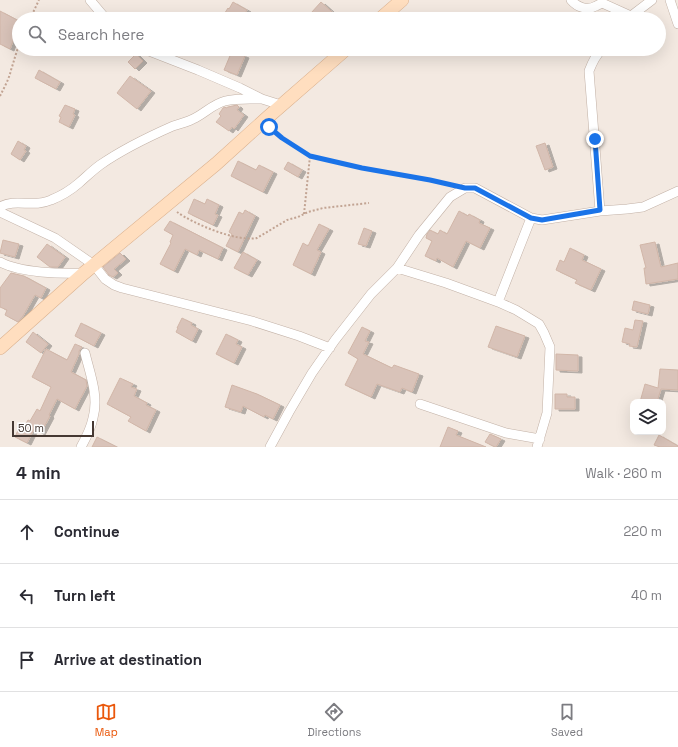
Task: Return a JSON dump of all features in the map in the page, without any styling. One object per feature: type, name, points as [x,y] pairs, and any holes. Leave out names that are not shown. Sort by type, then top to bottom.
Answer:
[{"type":"street","points":[[90,0],[100,12]]},
{"type":"street","points":[[388,12],[402,0]]},
{"type":"street","points":[[571,0],[574,4],[586,8],[595,7],[602,3],[619,12]]},
{"type":"street","points":[[637,12],[652,0]]},
{"type":"street","points":[[670,0],[678,24]]},
{"type":"street","points":[[162,56],[240,88],[262,99],[281,105]]},
{"type":"street","points":[[0,348],[89,269],[216,164],[338,56]]},
{"type":"street","points":[[596,56],[589,71],[600,210]]},
{"type":"street","points":[[0,206],[8,203],[34,204],[50,201],[78,184],[117,154],[136,143],[194,118],[216,104],[234,99],[262,99]]},
{"type":"street","points":[[270,447],[312,373],[330,348],[371,294],[397,268],[419,235],[450,197],[465,188],[475,188],[531,218],[542,220],[600,210],[623,210],[643,207],[678,190]]},
{"type":"street","points":[[0,212],[55,238],[89,269],[114,285],[252,320],[330,348]]},
{"type":"street","points":[[498,302],[531,218]]},
{"type":"street","points":[[0,262],[9,266],[62,274],[89,269]]},
{"type":"street","points":[[397,268],[446,283],[516,310],[539,324],[550,347],[547,413],[539,443],[420,404]]},
{"type":"street","points":[[81,447],[91,425],[95,409],[95,392],[85,353]]},
{"type":"path","points":[[33,12],[39,0]]},
{"type":"path","points":[[0,96],[6,84],[15,56]]},
{"type":"path","points":[[268,117],[269,127],[282,138],[310,156],[362,168],[465,188]]},
{"type":"path","points":[[304,214],[310,156]]},
{"type":"path","points":[[166,205],[199,224],[227,235],[253,239],[287,220],[323,208],[369,203]]},
{"type":"building","points":[[233,2],[247,10],[246,12],[225,12],[228,8],[229,9]]},
{"type":"building","points":[[321,2],[332,12],[312,12]]},
{"type":"building","points":[[0,11],[12,17],[12,44],[10,49],[0,44]]},
{"type":"building","points":[[134,56],[138,56],[143,61],[135,69],[128,62]]},
{"type":"building","points":[[230,56],[245,56],[237,75],[224,70]]},
{"type":"building","points":[[39,70],[60,82],[56,89],[35,78]]},
{"type":"building","points":[[130,76],[151,91],[137,109],[117,93]]},
{"type":"building","points":[[65,105],[75,109],[73,114],[75,115],[69,127],[59,122],[61,117],[59,116]]},
{"type":"building","points":[[237,105],[239,107],[237,110],[244,115],[234,129],[232,127],[229,131],[216,122],[221,116],[219,114],[223,108]]},
{"type":"building","points":[[18,141],[26,146],[24,150],[26,151],[20,160],[11,154]]},
{"type":"building","points":[[545,143],[553,167],[545,170],[536,146]]},
{"type":"building","points":[[238,161],[256,170],[259,165],[273,172],[263,192],[231,176]]},
{"type":"building","points":[[288,162],[302,170],[298,177],[284,169]]},
{"type":"building","points":[[194,199],[205,204],[207,199],[219,205],[215,214],[218,215],[213,225],[188,213]]},
{"type":"building","points":[[245,210],[255,216],[238,252],[226,246],[232,234],[229,232],[239,212],[243,214]]},
{"type":"building","points":[[459,211],[480,220],[479,223],[490,228],[480,248],[466,241],[453,267],[437,258],[436,261],[425,256],[432,241],[426,238],[430,230],[438,234],[440,230],[447,234]]},
{"type":"building","points":[[170,221],[223,248],[218,259],[199,250],[197,255],[185,249],[174,271],[160,264],[171,243],[170,242],[173,235],[164,230]]},
{"type":"building","points":[[319,224],[329,229],[317,250],[321,252],[311,274],[293,265],[303,243],[308,246]]},
{"type":"building","points":[[364,228],[372,231],[366,246],[358,244]]},
{"type":"building","points":[[3,240],[19,244],[15,257],[0,253]]},
{"type":"building","points":[[655,242],[661,267],[678,263],[678,279],[646,284],[644,268],[646,268],[640,245]]},
{"type":"building","points":[[47,244],[65,257],[58,267],[50,267],[37,257]]},
{"type":"building","points":[[570,248],[584,255],[582,260],[601,269],[591,290],[575,283],[577,280],[556,270],[560,260],[564,262]]},
{"type":"building","points":[[243,252],[257,260],[248,275],[234,268]]},
{"type":"building","points":[[120,253],[126,259],[114,269],[118,273],[113,277],[109,275],[103,267]]},
{"type":"building","points":[[11,273],[24,276],[46,288],[41,298],[35,295],[18,322],[5,315],[7,310],[0,307],[0,288]]},
{"type":"building","points":[[634,301],[650,305],[648,314],[632,310]]},
{"type":"building","points":[[182,318],[192,323],[191,325],[198,329],[192,341],[176,332]]},
{"type":"building","points":[[635,320],[643,321],[637,347],[629,346],[630,344],[622,342],[625,328],[633,330]]},
{"type":"building","points":[[81,323],[101,333],[94,346],[75,336]]},
{"type":"building","points":[[496,326],[525,336],[517,357],[488,347]]},
{"type":"building","points":[[362,327],[370,331],[365,341],[369,342],[363,354],[392,368],[394,365],[419,374],[412,392],[402,388],[400,392],[377,384],[371,397],[345,385],[358,359],[348,353]]},
{"type":"building","points":[[33,332],[48,344],[41,353],[26,342]]},
{"type":"building","points":[[226,334],[238,340],[236,344],[242,347],[234,363],[216,354]]},
{"type":"building","points":[[75,344],[82,347],[71,372],[86,380],[87,386],[75,409],[57,399],[41,433],[34,429],[27,443],[15,437],[19,428],[23,429],[37,409],[40,411],[51,387],[32,377],[46,349],[67,360]]},
{"type":"building","points":[[556,354],[578,355],[578,371],[556,370]]},
{"type":"building","points":[[660,369],[678,370],[678,390],[661,389],[658,399],[641,399],[645,384],[658,388]]},
{"type":"building","points":[[120,378],[133,384],[131,387],[137,389],[134,396],[156,410],[146,431],[128,421],[131,417],[107,404]]},
{"type":"building","points":[[232,385],[257,394],[280,405],[273,419],[265,415],[264,417],[243,406],[241,412],[225,407]]},
{"type":"building","points":[[555,394],[567,394],[567,397],[575,397],[575,409],[555,409]]},
{"type":"building","points":[[448,427],[458,431],[456,435],[486,447],[440,447]]},
{"type":"building","points":[[490,434],[501,439],[496,447],[485,442]]},
{"type":"building","points":[[659,435],[678,447],[660,447],[654,445]]},
{"type":"building","points":[[97,437],[117,447],[92,447]]},
{"type":"route","points":[[269,127],[282,138],[310,156],[362,168],[465,188],[475,188],[531,218],[542,220],[600,210],[595,139]]}]
